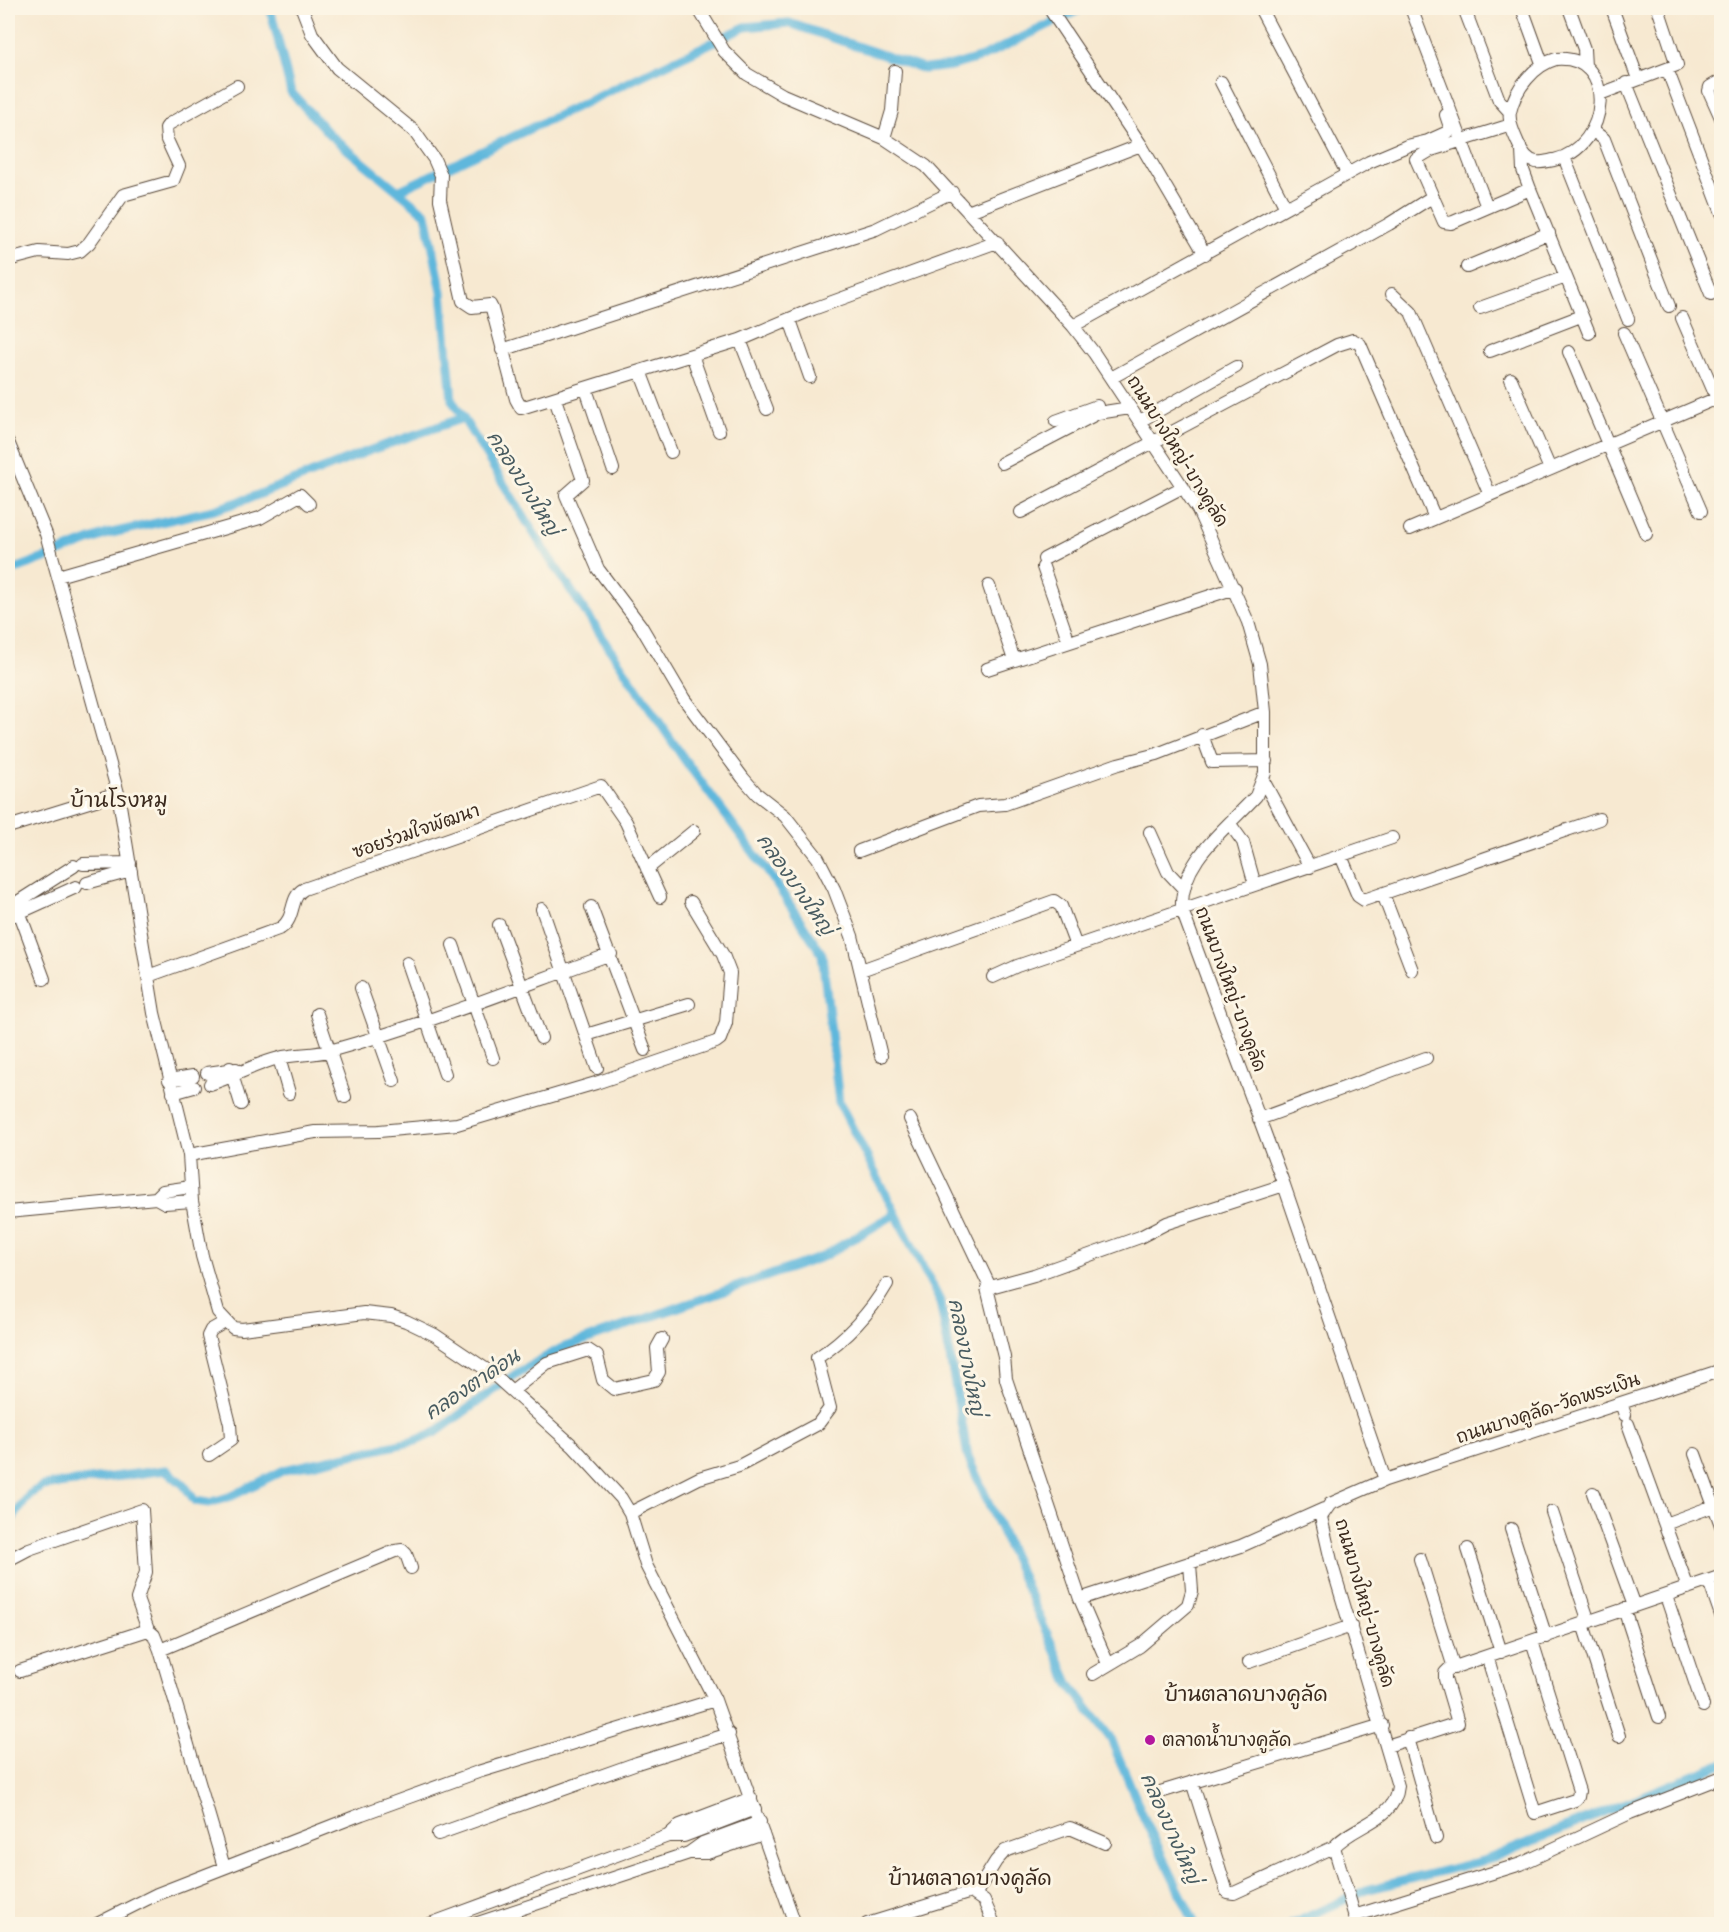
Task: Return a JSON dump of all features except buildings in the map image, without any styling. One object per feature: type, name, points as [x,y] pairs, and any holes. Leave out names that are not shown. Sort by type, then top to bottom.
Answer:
[{"type":"street","points":[[302,8],[312,34],[337,68],[414,131],[434,159],[441,175],[440,200],[463,301],[472,307],[490,305],[519,407],[525,409],[740,340],[813,309],[997,242]]},
{"type":"street","name":"ถนนบางใหญ่-บางคูลัด","points":[[698,8],[724,51],[737,67],[765,85],[884,138],[926,166],[970,211],[1073,326],[1154,442],[1210,533],[1235,588],[1255,645],[1265,711],[1264,782],[1256,796],[1195,861],[1182,888],[1182,910],[1284,1185],[1384,1480],[1324,1509],[1321,1524],[1382,1725],[1398,1786],[1394,1804],[1387,1812],[1334,1847],[1234,1893],[1227,1892],[1192,1782]]},
{"type":"street","points":[[1049,8],[1141,145],[1204,254]]},
{"type":"street","points":[[1260,8],[1347,173]]},
{"type":"street","points":[[1403,8],[1450,127],[1416,159],[1442,220],[1447,223],[1530,189]]},
{"type":"street","points":[[1411,8],[1487,207]]},
{"type":"street","points":[[1464,8],[1500,100],[1510,112]]},
{"type":"street","points":[[1522,8],[1542,63]]},
{"type":"street","points":[[1569,8],[1584,49],[1585,66],[1600,94],[1597,121],[1591,136],[1564,157],[1538,163],[1529,159],[1522,151],[1511,125],[1510,112],[1521,87],[1542,63],[1572,59],[1585,66]]},
{"type":"street","points":[[1612,8],[1632,81],[1711,294]]},
{"type":"street","points":[[1600,94],[1678,63],[1658,8]]},
{"type":"street","points":[[1667,69],[1722,213]]},
{"type":"street","points":[[884,138],[892,111],[895,71]]},
{"type":"street","points":[[1722,80],[1713,85],[1709,91],[1722,120]]},
{"type":"street","points":[[1221,82],[1286,208]]},
{"type":"street","points":[[8,260],[39,252],[68,254],[80,251],[95,235],[123,195],[173,181],[179,166],[165,133],[169,124],[237,86]]},
{"type":"street","points":[[1073,326],[1347,173],[1407,146],[1462,140],[1511,125]]},
{"type":"street","points":[[1593,131],[1604,139],[1669,306]]},
{"type":"street","points":[[970,211],[1141,145]]},
{"type":"street","points":[[1522,151],[1523,170],[1589,333]]},
{"type":"street","points":[[1564,157],[1628,319]]},
{"type":"street","points":[[502,350],[876,229],[952,192]]},
{"type":"street","points":[[1111,378],[1389,224],[1432,197]]},
{"type":"street","points":[[1467,267],[1549,233]]},
{"type":"street","points":[[1480,308],[1566,277]]},
{"type":"street","points":[[1392,294],[1411,312],[1490,495]]},
{"type":"street","points":[[1490,351],[1581,316]]},
{"type":"street","points":[[1410,529],[1663,421],[1720,402],[1682,318]]},
{"type":"street","points":[[790,320],[810,377]]},
{"type":"street","points":[[1624,333],[1701,511]]},
{"type":"street","points":[[740,340],[767,409]]},
{"type":"street","points":[[1021,512],[1337,345],[1347,341],[1357,341],[1435,518]]},
{"type":"street","points":[[1569,352],[1646,534]]},
{"type":"street","points":[[692,355],[719,431]]},
{"type":"street","points":[[1140,422],[1236,367]]},
{"type":"street","points":[[640,371],[671,452]]},
{"type":"street","points":[[1511,379],[1550,470]]},
{"type":"street","points":[[586,389],[613,469]]},
{"type":"street","points":[[555,399],[583,480],[567,492],[567,500],[598,569],[641,626],[684,699],[743,778],[757,794],[785,816],[818,858],[834,889],[852,936],[880,1056]]},
{"type":"street","points":[[1056,421],[1101,405],[1130,408]]},
{"type":"street","points":[[1002,463],[1098,413],[1116,408]]},
{"type":"street","points":[[8,442],[46,534],[118,793],[148,976],[169,1080],[189,1155],[192,1201],[202,1256],[218,1312],[233,1328],[242,1329],[357,1313],[391,1316],[435,1335],[493,1374],[573,1446],[621,1498],[630,1513],[646,1564],[715,1700],[729,1734],[795,1924]]},
{"type":"street","points":[[1069,642],[1044,563],[1183,487]]},
{"type":"street","points":[[58,576],[260,518],[300,495],[309,504]]},
{"type":"street","points":[[989,586],[1014,660]]},
{"type":"street","points":[[987,669],[1235,588]]},
{"type":"street","points":[[859,851],[978,807],[1005,804],[1118,764],[1157,754],[1265,711]]},
{"type":"street","points":[[1202,735],[1212,762],[1266,761]]},
{"type":"street","points":[[1264,782],[1310,867]]},
{"type":"street","name":"ซอยร่วมใจพัฒนา","points":[[148,976],[281,928],[291,919],[297,894],[304,889],[601,786],[626,822],[660,897]]},
{"type":"street","points":[[8,827],[118,793]]},
{"type":"street","points":[[1341,856],[1361,899],[1383,894],[1599,819]]},
{"type":"street","points":[[1230,824],[1243,843],[1253,878]]},
{"type":"street","points":[[647,869],[694,831]]},
{"type":"street","points":[[1150,832],[1168,872],[1182,888]]},
{"type":"street","points":[[993,977],[1076,946],[1392,838]]},
{"type":"street","points":[[8,915],[79,865],[130,867]]},
{"type":"street","points":[[19,908],[130,867]]},
{"type":"street","points":[[1383,894],[1412,970]]},
{"type":"street","points":[[861,970],[1054,901],[1061,906],[1076,946]]},
{"type":"street","points":[[189,1155],[315,1132],[379,1131],[457,1124],[596,1083],[716,1042],[720,1039],[726,1023],[730,973],[723,955],[691,902]]},
{"type":"street","points":[[591,907],[611,954],[645,1050]]},
{"type":"street","points":[[19,908],[44,979]]},
{"type":"street","points":[[542,909],[597,1068]]},
{"type":"street","points":[[499,925],[540,1038]]},
{"type":"street","points":[[453,945],[494,1058]]},
{"type":"street","points":[[209,1078],[279,1058],[330,1051],[379,1036],[611,954]]},
{"type":"street","points":[[407,963],[445,1074]]},
{"type":"street","points":[[361,988],[394,1082]]},
{"type":"street","points":[[586,1035],[635,1018],[689,1004]]},
{"type":"street","points":[[317,1014],[345,1097]]},
{"type":"street","points":[[279,1058],[289,1093]]},
{"type":"street","points":[[1259,1119],[1426,1058]]},
{"type":"street","points":[[235,1072],[241,1104]]},
{"type":"street","points":[[169,1080],[194,1082],[173,1093]]},
{"type":"street","points":[[910,1119],[990,1287]]},
{"type":"street","points":[[1108,1664],[1080,1599],[1006,1379],[1004,1357],[986,1290],[1134,1239],[1167,1223],[1284,1185]]},
{"type":"street","points":[[156,1198],[162,1191],[191,1188]]},
{"type":"street","points":[[8,1212],[156,1198],[165,1203],[192,1201]]},
{"type":"street","points":[[630,1513],[699,1478],[739,1466],[818,1424],[830,1408],[817,1358],[840,1342],[870,1312],[887,1284]]},
{"type":"street","points":[[209,1455],[228,1444],[231,1434],[208,1336],[211,1330],[225,1322]]},
{"type":"street","points":[[510,1389],[546,1363],[588,1350],[597,1356],[603,1380],[614,1389],[654,1380],[659,1372],[657,1348],[662,1338]]},
{"type":"street","name":"ถนนบางคูลัด-วัดพระเงิน","points":[[1384,1480],[1625,1414],[1722,1370]]},
{"type":"street","points":[[1625,1414],[1688,1588]]},
{"type":"street","points":[[1695,1454],[1717,1505],[1722,1528]]},
{"type":"street","points":[[1593,1493],[1629,1608],[1659,1717]]},
{"type":"street","points":[[1665,1524],[1717,1505]]},
{"type":"street","points":[[1080,1599],[1136,1579],[1190,1564],[1324,1509]]},
{"type":"street","points":[[8,1560],[29,1549],[142,1510],[146,1572],[137,1599],[148,1630],[154,1635],[160,1650],[224,1867]]},
{"type":"street","points":[[1552,1512],[1619,1736]]},
{"type":"street","points":[[1511,1529],[1546,1637]]},
{"type":"street","points":[[1468,1549],[1501,1652]]},
{"type":"street","points":[[160,1650],[395,1551],[402,1550],[406,1554],[411,1568]]},
{"type":"street","points":[[1420,1559],[1454,1668]]},
{"type":"street","points":[[1093,1674],[1140,1646],[1188,1605],[1192,1591],[1190,1564]]},
{"type":"street","points":[[1387,1746],[1458,1723],[1445,1679],[1445,1673],[1454,1668],[1722,1576]]},
{"type":"street","points":[[1709,1581],[1722,1618]]},
{"type":"street","points":[[1666,1596],[1704,1706]]},
{"type":"street","points":[[1249,1662],[1351,1626]]},
{"type":"street","points":[[20,1671],[148,1630]]},
{"type":"street","points":[[1487,1656],[1535,1813],[1575,1800],[1579,1791],[1532,1641]]},
{"type":"street","points":[[97,1924],[157,1894],[224,1867],[478,1772],[715,1700]]},
{"type":"street","points":[[1157,1793],[1382,1725]]},
{"type":"street","points":[[438,1834],[637,1763],[729,1734]]},
{"type":"street","points":[[1408,1738],[1436,1838]]},
{"type":"street","points":[[1334,1847],[1354,1917],[1521,1864],[1630,1813],[1722,1777]]},
{"type":"street","points":[[430,1924],[668,1836],[684,1836],[753,1803]]},
{"type":"street","points":[[475,1924],[689,1853],[707,1853],[762,1828]]},
{"type":"street","points":[[976,1893],[996,1861],[1012,1848],[1070,1828],[1105,1843]]},
{"type":"street","points":[[867,1924],[959,1894],[976,1893]]},
{"type":"street","points":[[976,1893],[989,1909],[994,1924]]},
{"type":"waterway","name":"คลองบางใหญ่","points":[[270,8],[291,92],[330,135],[426,214],[442,292],[452,400],[548,556],[684,759],[771,876],[822,954],[839,1102],[940,1301],[968,1457],[1070,1685],[1111,1739],[1144,1818],[1195,1924]]},
{"type":"waterway","points":[[400,190],[745,27],[789,23],[924,69],[952,66],[982,57],[1083,8]]},
{"type":"waterway","points":[[8,572],[107,534],[214,510],[250,498],[371,450],[463,418]]},
{"type":"waterway","name":"คลองตาด่อน","points":[[8,1520],[13,1518],[30,1494],[43,1486],[166,1470],[184,1485],[195,1501],[209,1503],[232,1496],[284,1470],[415,1441],[436,1432],[516,1374],[562,1348],[822,1257],[895,1214]]},
{"type":"waterway","points":[[1292,1924],[1366,1890],[1486,1860],[1722,1764]]},
{"type":"place","name":"ตลาดน้ำบางคูลัด","points":[[1150,1740]]},
{"type":"district","name":"บ้านโรงหมู","points":[[119,800]]},
{"type":"district","name":"บ้านตลาดบางคูลัด","points":[[1246,1694]]},
{"type":"district","name":"บ้านตลาดบางคูลัด","points":[[970,1878]]}]
